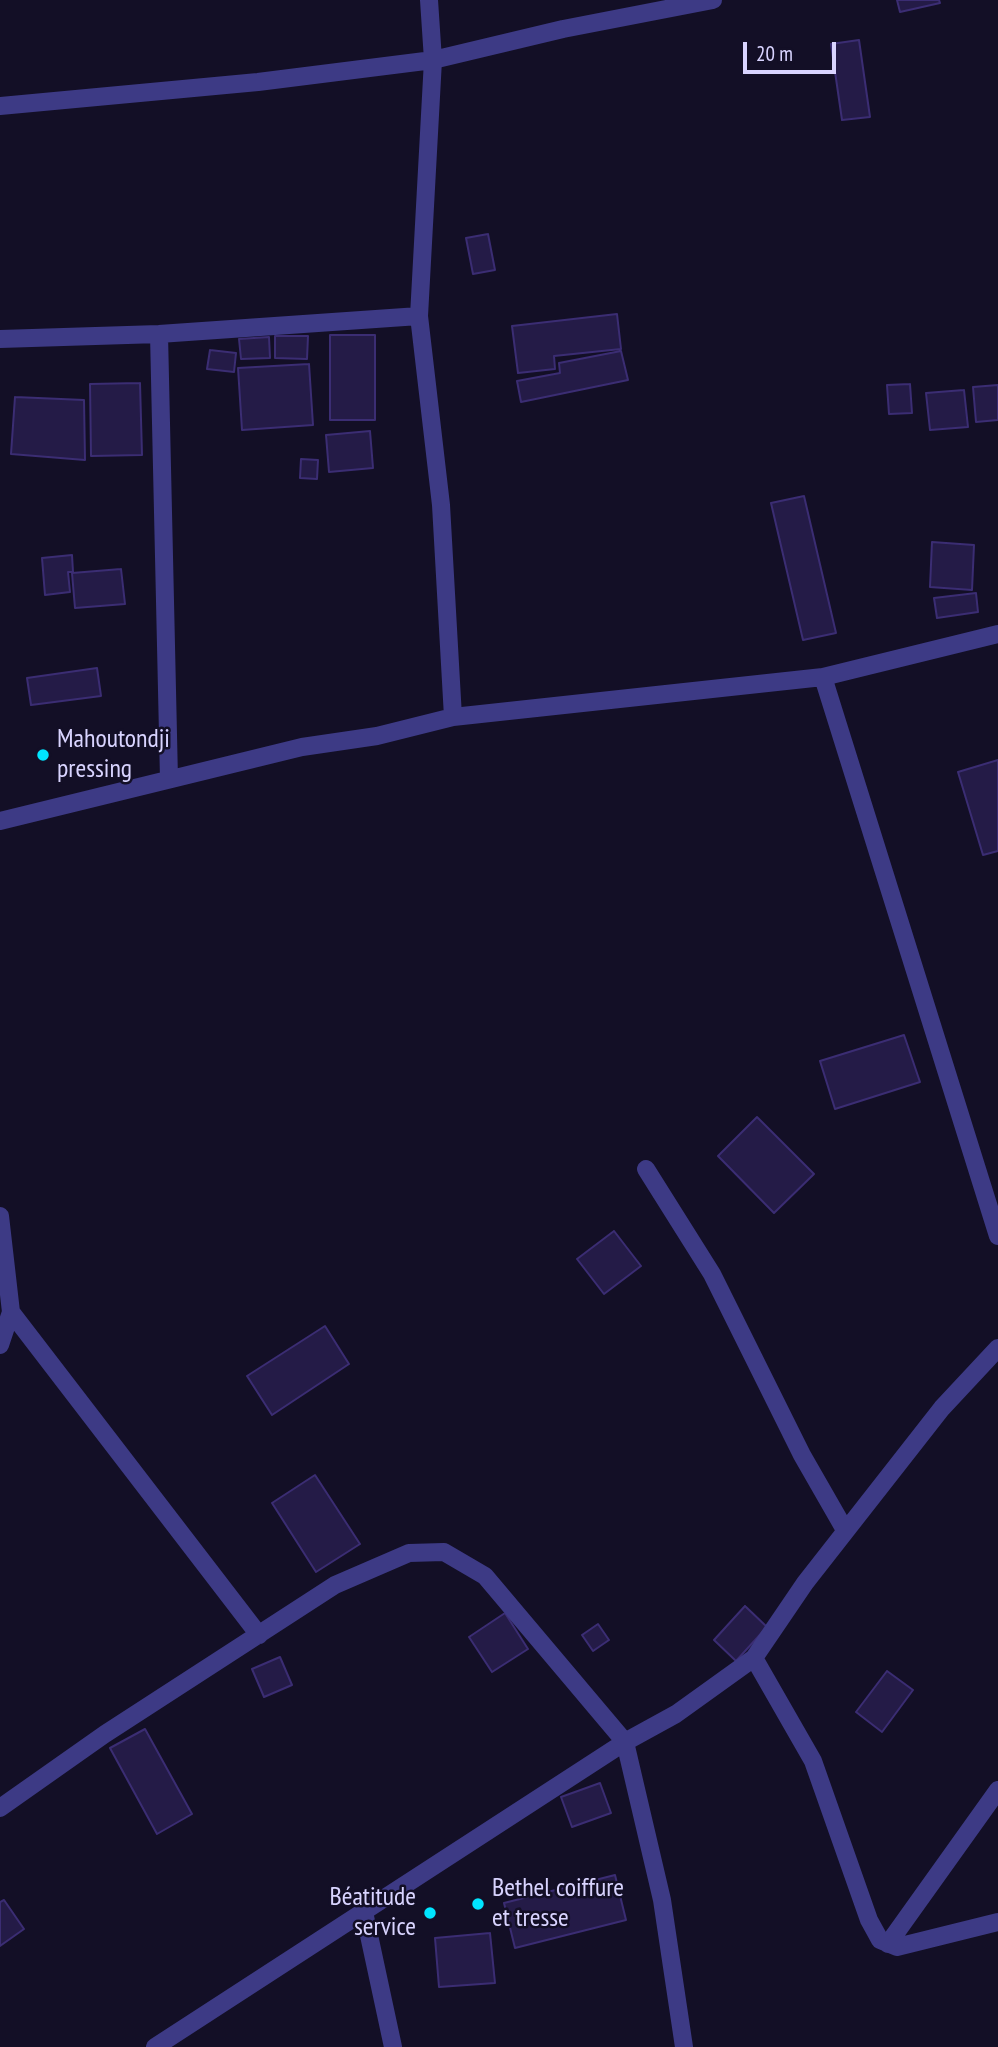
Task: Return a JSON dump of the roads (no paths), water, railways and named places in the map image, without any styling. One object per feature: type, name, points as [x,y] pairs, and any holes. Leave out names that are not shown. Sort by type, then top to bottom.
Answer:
[{"type":"street","points":[[429,0],[433,60],[419,316],[441,505],[453,717]]},
{"type":"street","points":[[0,106],[258,82],[433,60],[563,29],[713,0]]},
{"type":"street","points":[[0,339],[159,334],[419,316]]},
{"type":"street","points":[[159,334],[169,779]]},
{"type":"street","points":[[0,821],[302,747],[377,736],[453,717],[822,677],[998,634]]},
{"type":"street","points":[[822,677],[998,1237]]},
{"type":"street","points":[[646,1169],[712,1274],[802,1455],[845,1530]]},
{"type":"street","points":[[0,1216],[11,1312],[0,1345]]},
{"type":"street","points":[[11,1312],[259,1634]]},
{"type":"street","points":[[155,2047],[625,1742],[676,1714],[754,1658],[845,1530],[942,1408],[998,1348]]},
{"type":"street","points":[[2,1801],[335,1585],[409,1553],[444,1552],[485,1576],[625,1742],[662,1900],[684,2047]]},
{"type":"street","points":[[754,1658],[813,1761],[869,1920],[880,1940],[897,1947],[998,1922]]},
{"type":"street","points":[[888,1944],[998,1790]]},
{"type":"street","points":[[364,1912],[393,2047]]},
{"type":"place","name":"Mahoutondji pressing","points":[[43,755]]},
{"type":"place","name":"Bethel coiffure et tresse","points":[[478,1904]]},
{"type":"place","name":"Béatitude service","points":[[430,1913]]}]
